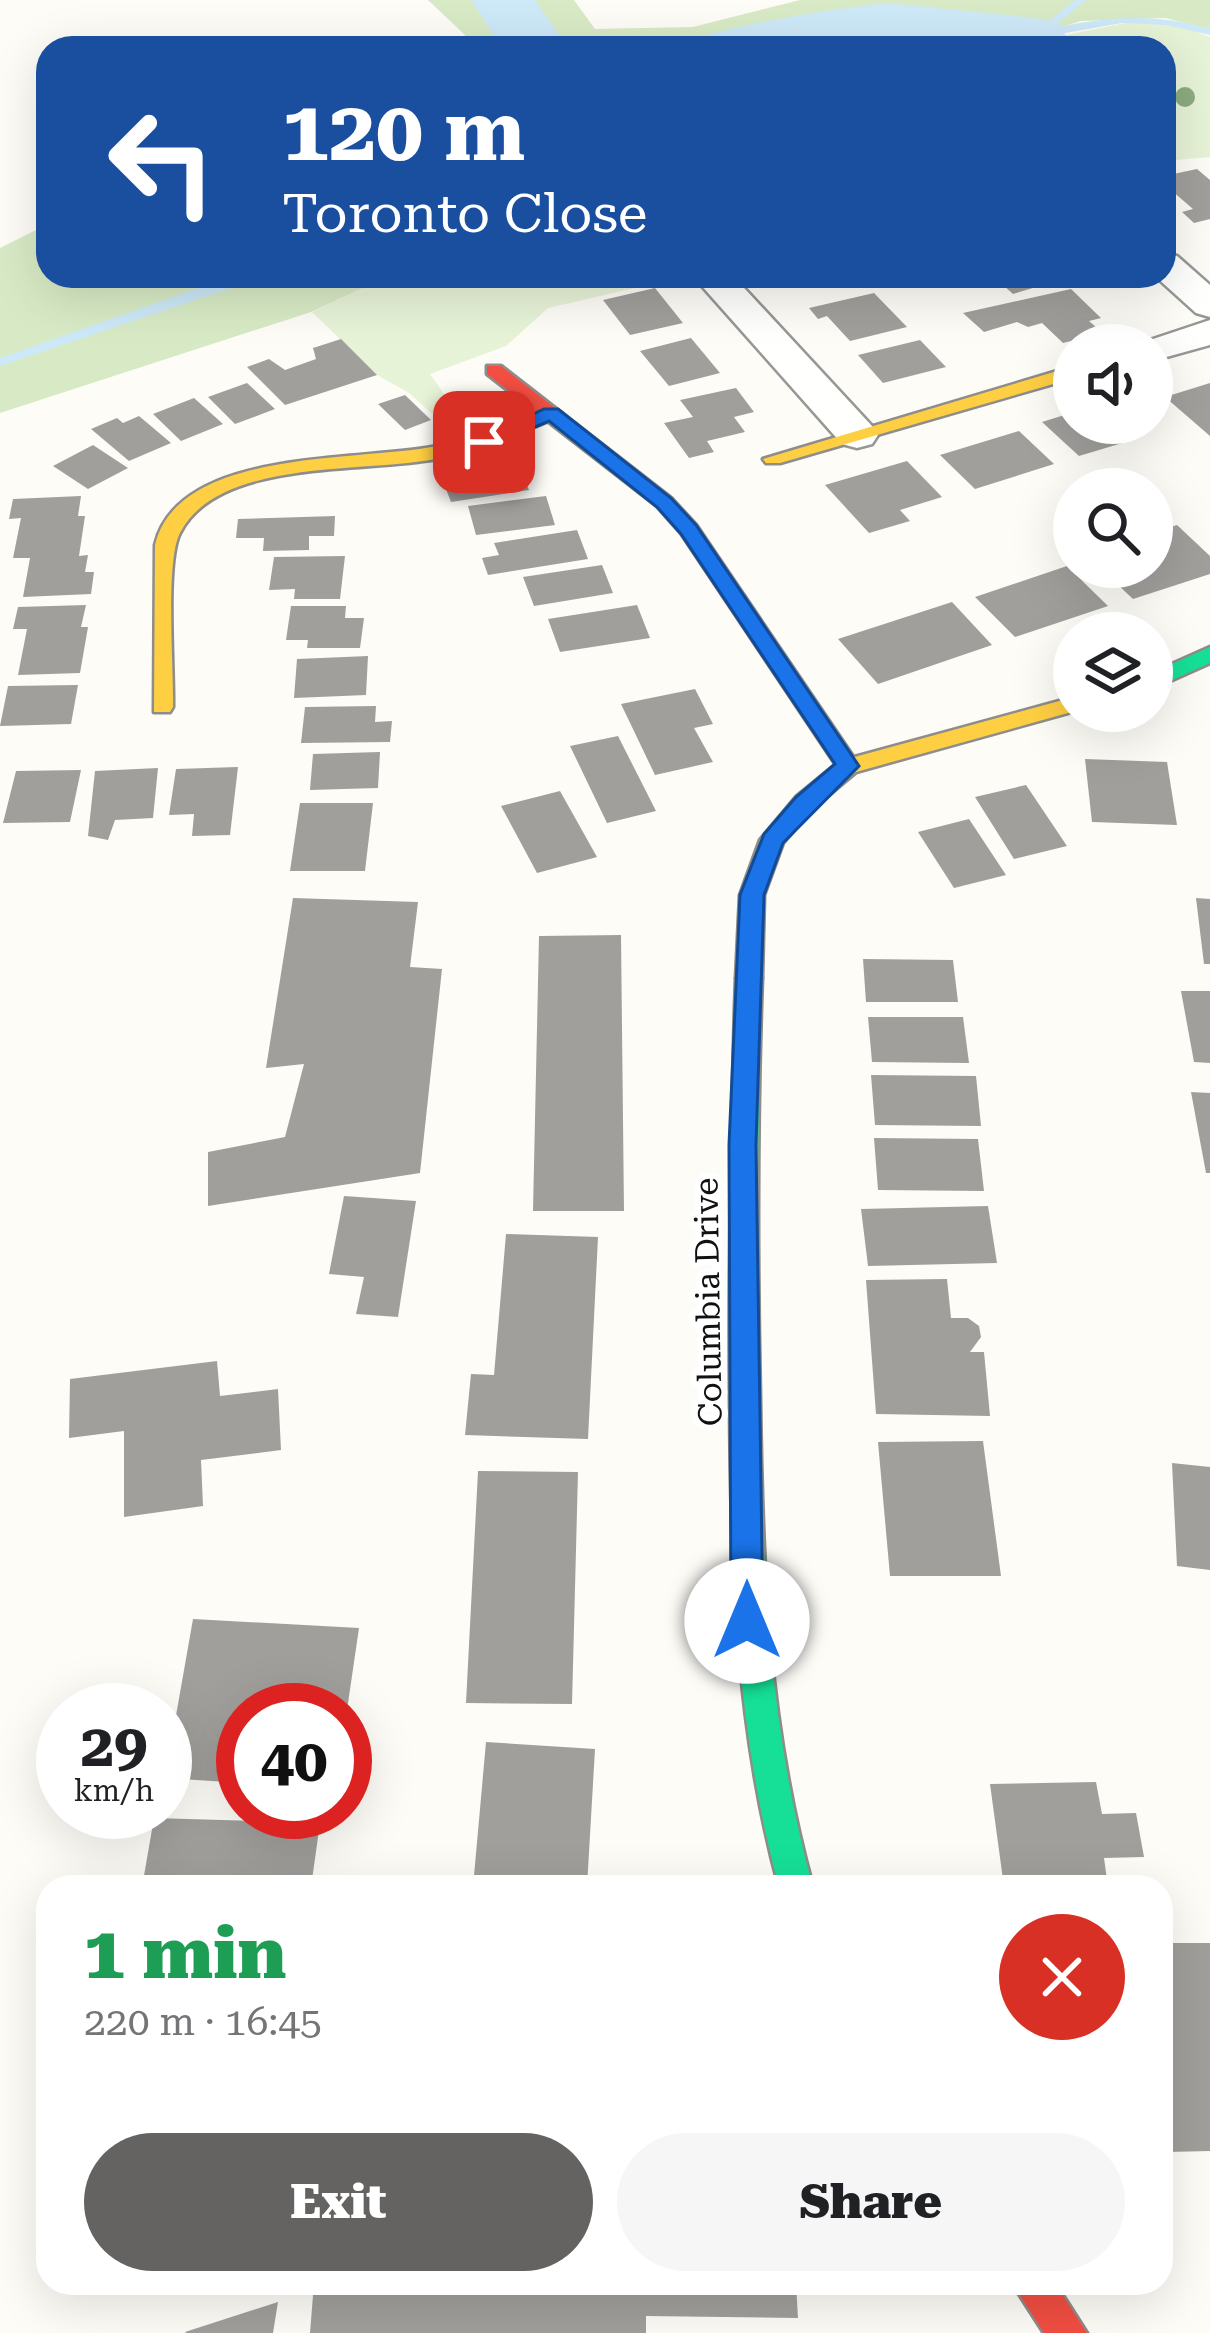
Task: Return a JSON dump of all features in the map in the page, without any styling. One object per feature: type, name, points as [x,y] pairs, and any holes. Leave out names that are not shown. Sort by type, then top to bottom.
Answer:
[{"type":"street","points":[[1176,275],[1210,305]]},
{"type":"street","points":[[724,289],[784,291]]},
{"type":"street","points":[[724,289],[856,435]]},
{"type":"street","points":[[1173,343],[1210,332]]},
{"type":"street","points":[[494,370],[664,502],[689,530],[848,766]]},
{"type":"street","points":[[772,459],[1053,378]]},
{"type":"street","points":[[162,707],[166,536],[178,514],[202,495],[232,480],[484,442],[551,413]]},
{"type":"street","points":[[1173,672],[1210,654]]},
{"type":"street","name":"Columbia Drive","points":[[792,1875],[776,1824],[747,1621],[742,1145],[752,895],[772,840],[804,803],[848,766],[1053,710]]},
{"type":"street","points":[[1040,2295],[1068,2333]]},
{"type":"green space","points":[[428,0],[574,0],[595,29],[693,27],[800,0],[1210,0],[1210,29],[1165,18],[1081,21],[1032,36],[465,35]]},
{"type":"green space","points":[[1125,23],[1175,24],[1210,37],[1210,157],[1176,160],[1176,36],[1062,36]]},
{"type":"green space","points":[[36,230],[36,288],[363,288],[311,312],[0,413],[0,248]]},
{"type":"green space","points":[[363,288],[635,288],[548,308],[506,346],[430,374],[454,408],[439,420],[409,393],[377,375],[312,312]]},
{"type":"water","points":[[198,288],[231,288],[0,366],[0,358]]},
{"type":"building","points":[[1197,169],[1210,180],[1210,219],[1194,223],[1182,212],[1193,209],[1176,194],[1176,173]]},
{"type":"building","points":[[655,288],[683,323],[630,335],[603,300]]},
{"type":"building","points":[[1071,289],[1101,318],[1089,321],[1092,324],[1053,324],[1053,333],[1042,323],[1028,327],[1017,322],[984,332],[963,313]]},
{"type":"building","points":[[874,293],[907,327],[850,341],[827,316],[818,319],[809,308]]},
{"type":"building","points":[[691,338],[720,373],[669,386],[640,351]]},
{"type":"building","points":[[341,339],[377,375],[285,405],[247,367],[269,359],[285,370],[316,359],[313,348]]},
{"type":"building","points":[[920,340],[946,367],[883,383],[858,355]]},
{"type":"building","points":[[247,383],[275,409],[235,424],[208,397]]},
{"type":"building","points":[[1210,383],[1210,436],[1173,404],[1173,395]]},
{"type":"building","points":[[736,388],[754,412],[734,417],[745,432],[707,441],[714,452],[689,458],[664,423],[693,417],[680,400]]},
{"type":"building","points":[[405,395],[431,420],[405,430],[378,404]]},
{"type":"building","points":[[194,398],[223,424],[181,441],[153,414]]},
{"type":"building","points":[[139,416],[171,443],[129,461],[91,429],[117,418],[123,423]]},
{"type":"building","points":[[1019,431],[1054,464],[975,489],[940,455]]},
{"type":"building","points":[[1066,444],[1119,444],[1079,456]]},
{"type":"building","points":[[93,445],[128,468],[88,489],[53,466]]},
{"type":"building","points":[[516,459],[529,490],[451,502],[439,471]]},
{"type":"building","points":[[907,461],[942,497],[900,510],[910,521],[869,533],[825,485]]},
{"type":"building","points":[[81,496],[78,516],[85,516],[79,556],[88,555],[85,572],[94,572],[91,594],[23,597],[30,558],[13,558],[21,518],[9,519],[13,499]]},
{"type":"building","points":[[546,496],[555,525],[476,535],[468,506]]},
{"type":"building","points":[[335,516],[334,536],[309,536],[309,550],[263,551],[264,538],[236,538],[238,519]]},
{"type":"building","points":[[1173,526],[1210,556],[1210,574],[1173,586]]},
{"type":"building","points":[[577,530],[588,559],[488,575],[482,558],[499,555],[494,543]]},
{"type":"building","points":[[345,556],[340,599],[294,599],[295,589],[269,590],[274,557]]},
{"type":"building","points":[[602,565],[613,593],[534,606],[523,577]]},
{"type":"building","points":[[1053,571],[1053,588],[1090,588],[1108,606],[1090,612],[1053,612],[1053,624],[1015,637],[975,597]]},
{"type":"building","points":[[1121,588],[1167,588],[1133,599]]},
{"type":"building","points":[[952,602],[992,645],[878,684],[838,639]]},
{"type":"building","points":[[86,605],[81,627],[88,627],[80,673],[18,675],[27,629],[13,629],[18,607]]},
{"type":"building","points":[[637,605],[650,638],[560,652],[548,619]]},
{"type":"building","points":[[291,606],[346,606],[345,618],[364,618],[360,648],[307,648],[308,640],[286,640]]},
{"type":"building","points":[[368,656],[366,695],[294,698],[297,659]]},
{"type":"building","points":[[78,685],[71,724],[0,726],[8,686]]},
{"type":"building","points":[[695,689],[713,724],[694,728],[713,762],[655,775],[621,704]]},
{"type":"building","points":[[376,706],[375,722],[392,721],[390,742],[301,743],[305,707]]},
{"type":"building","points":[[618,736],[656,811],[607,823],[570,746]]},
{"type":"building","points":[[380,752],[378,788],[310,790],[313,754]]},
{"type":"building","points":[[1085,759],[1167,762],[1177,825],[1092,822]]},
{"type":"building","points":[[238,767],[230,835],[192,836],[194,814],[169,815],[176,769]]},
{"type":"building","points":[[158,768],[153,818],[115,820],[108,840],[88,836],[95,771]]},
{"type":"building","points":[[81,770],[70,822],[3,823],[16,771]]},
{"type":"building","points":[[1026,785],[1067,846],[1014,859],[975,797]]},
{"type":"building","points":[[560,791],[597,857],[537,873],[501,806]]},
{"type":"building","points":[[300,803],[373,803],[365,871],[290,871]]},
{"type":"building","points":[[969,819],[1006,875],[954,888],[918,832]]},
{"type":"building","points":[[293,898],[418,902],[410,967],[442,969],[420,1173],[208,1206],[208,1152],[285,1137],[304,1064],[266,1068]]},
{"type":"building","points":[[1196,898],[1210,899],[1210,964],[1204,964]]},
{"type":"building","points":[[621,935],[624,1211],[533,1211],[539,936]]},
{"type":"building","points":[[863,959],[953,960],[958,1002],[866,1002]]},
{"type":"building","points":[[1181,991],[1210,991],[1210,1063],[1194,1062]]},
{"type":"building","points":[[868,1017],[963,1017],[969,1063],[872,1062]]},
{"type":"building","points":[[871,1075],[976,1076],[981,1126],[875,1125]]},
{"type":"building","points":[[1191,1092],[1210,1093],[1210,1173],[1206,1173]]},
{"type":"building","points":[[874,1138],[978,1139],[984,1191],[878,1190]]},
{"type":"building","points":[[344,1196],[416,1201],[398,1317],[356,1314],[364,1277],[329,1274]]},
{"type":"building","points":[[988,1206],[997,1263],[868,1266],[861,1209]]},
{"type":"building","points":[[506,1234],[598,1237],[588,1439],[465,1435],[471,1374],[494,1375]]},
{"type":"building","points":[[947,1279],[951,1318],[968,1318],[979,1326],[981,1337],[970,1352],[984,1352],[990,1416],[876,1414],[866,1280]]},
{"type":"building","points":[[217,1361],[220,1396],[278,1389],[281,1450],[201,1460],[203,1506],[124,1517],[124,1431],[69,1438],[70,1379]]},
{"type":"building","points":[[983,1441],[1001,1576],[890,1576],[878,1442]]},
{"type":"building","points":[[1172,1463],[1210,1467],[1210,1570],[1177,1566]]},
{"type":"building","points":[[478,1471],[578,1472],[572,1704],[466,1703]]},
{"type":"building","points":[[193,1619],[359,1628],[351,1683],[216,1683],[216,1781],[192,1780],[192,1683],[182,1683]]},
{"type":"building","points":[[486,1742],[595,1749],[588,1875],[474,1875]]},
{"type":"building","points":[[1096,1782],[1102,1814],[1136,1813],[1144,1857],[1104,1858],[1106,1875],[1002,1875],[990,1784]]},
{"type":"building","points":[[192,1819],[216,1820],[216,1839],[318,1839],[313,1875],[144,1875],[150,1839],[192,1839]]},
{"type":"building","points":[[1173,1943],[1210,1943],[1210,2151],[1173,2152]]},
{"type":"building","points":[[313,2295],[797,2295],[798,2318],[646,2316],[646,2333],[310,2333]]},
{"type":"building","points":[[278,2302],[273,2333],[185,2332]]},
{"type":"waterway","points":[[503,0],[527,36]]},
{"type":"waterway","points":[[1043,31],[1081,0]]},
{"type":"waterway","points":[[1039,36],[1122,20],[1166,22],[1210,32]]},
{"type":"waterway","points":[[785,36],[887,22],[1025,36]]},
{"type":"traffic: fast","points":[[1173,672],[1210,654]]},
{"type":"traffic: fast","points":[[749,978],[744,1246],[749,1589],[768,1769],[793,1875]]},
{"type":"traffic: slow","points":[[773,459],[1053,378]]},
{"type":"traffic: slow","points":[[162,707],[165,545],[187,508],[248,477],[430,454],[492,437],[551,413]]},
{"type":"traffic: slow","points":[[749,978],[752,895],[772,840],[804,803],[848,766],[1053,710]]},
{"type":"traffic: jam","points":[[494,370],[664,502],[689,529],[848,766]]},
{"type":"traffic: jam","points":[[1040,2295],[1068,2333]]},
{"type":"route","points":[[484,442],[551,413],[664,502],[689,530],[848,766],[804,803],[772,840],[752,895],[742,1145],[747,1621]]}]
